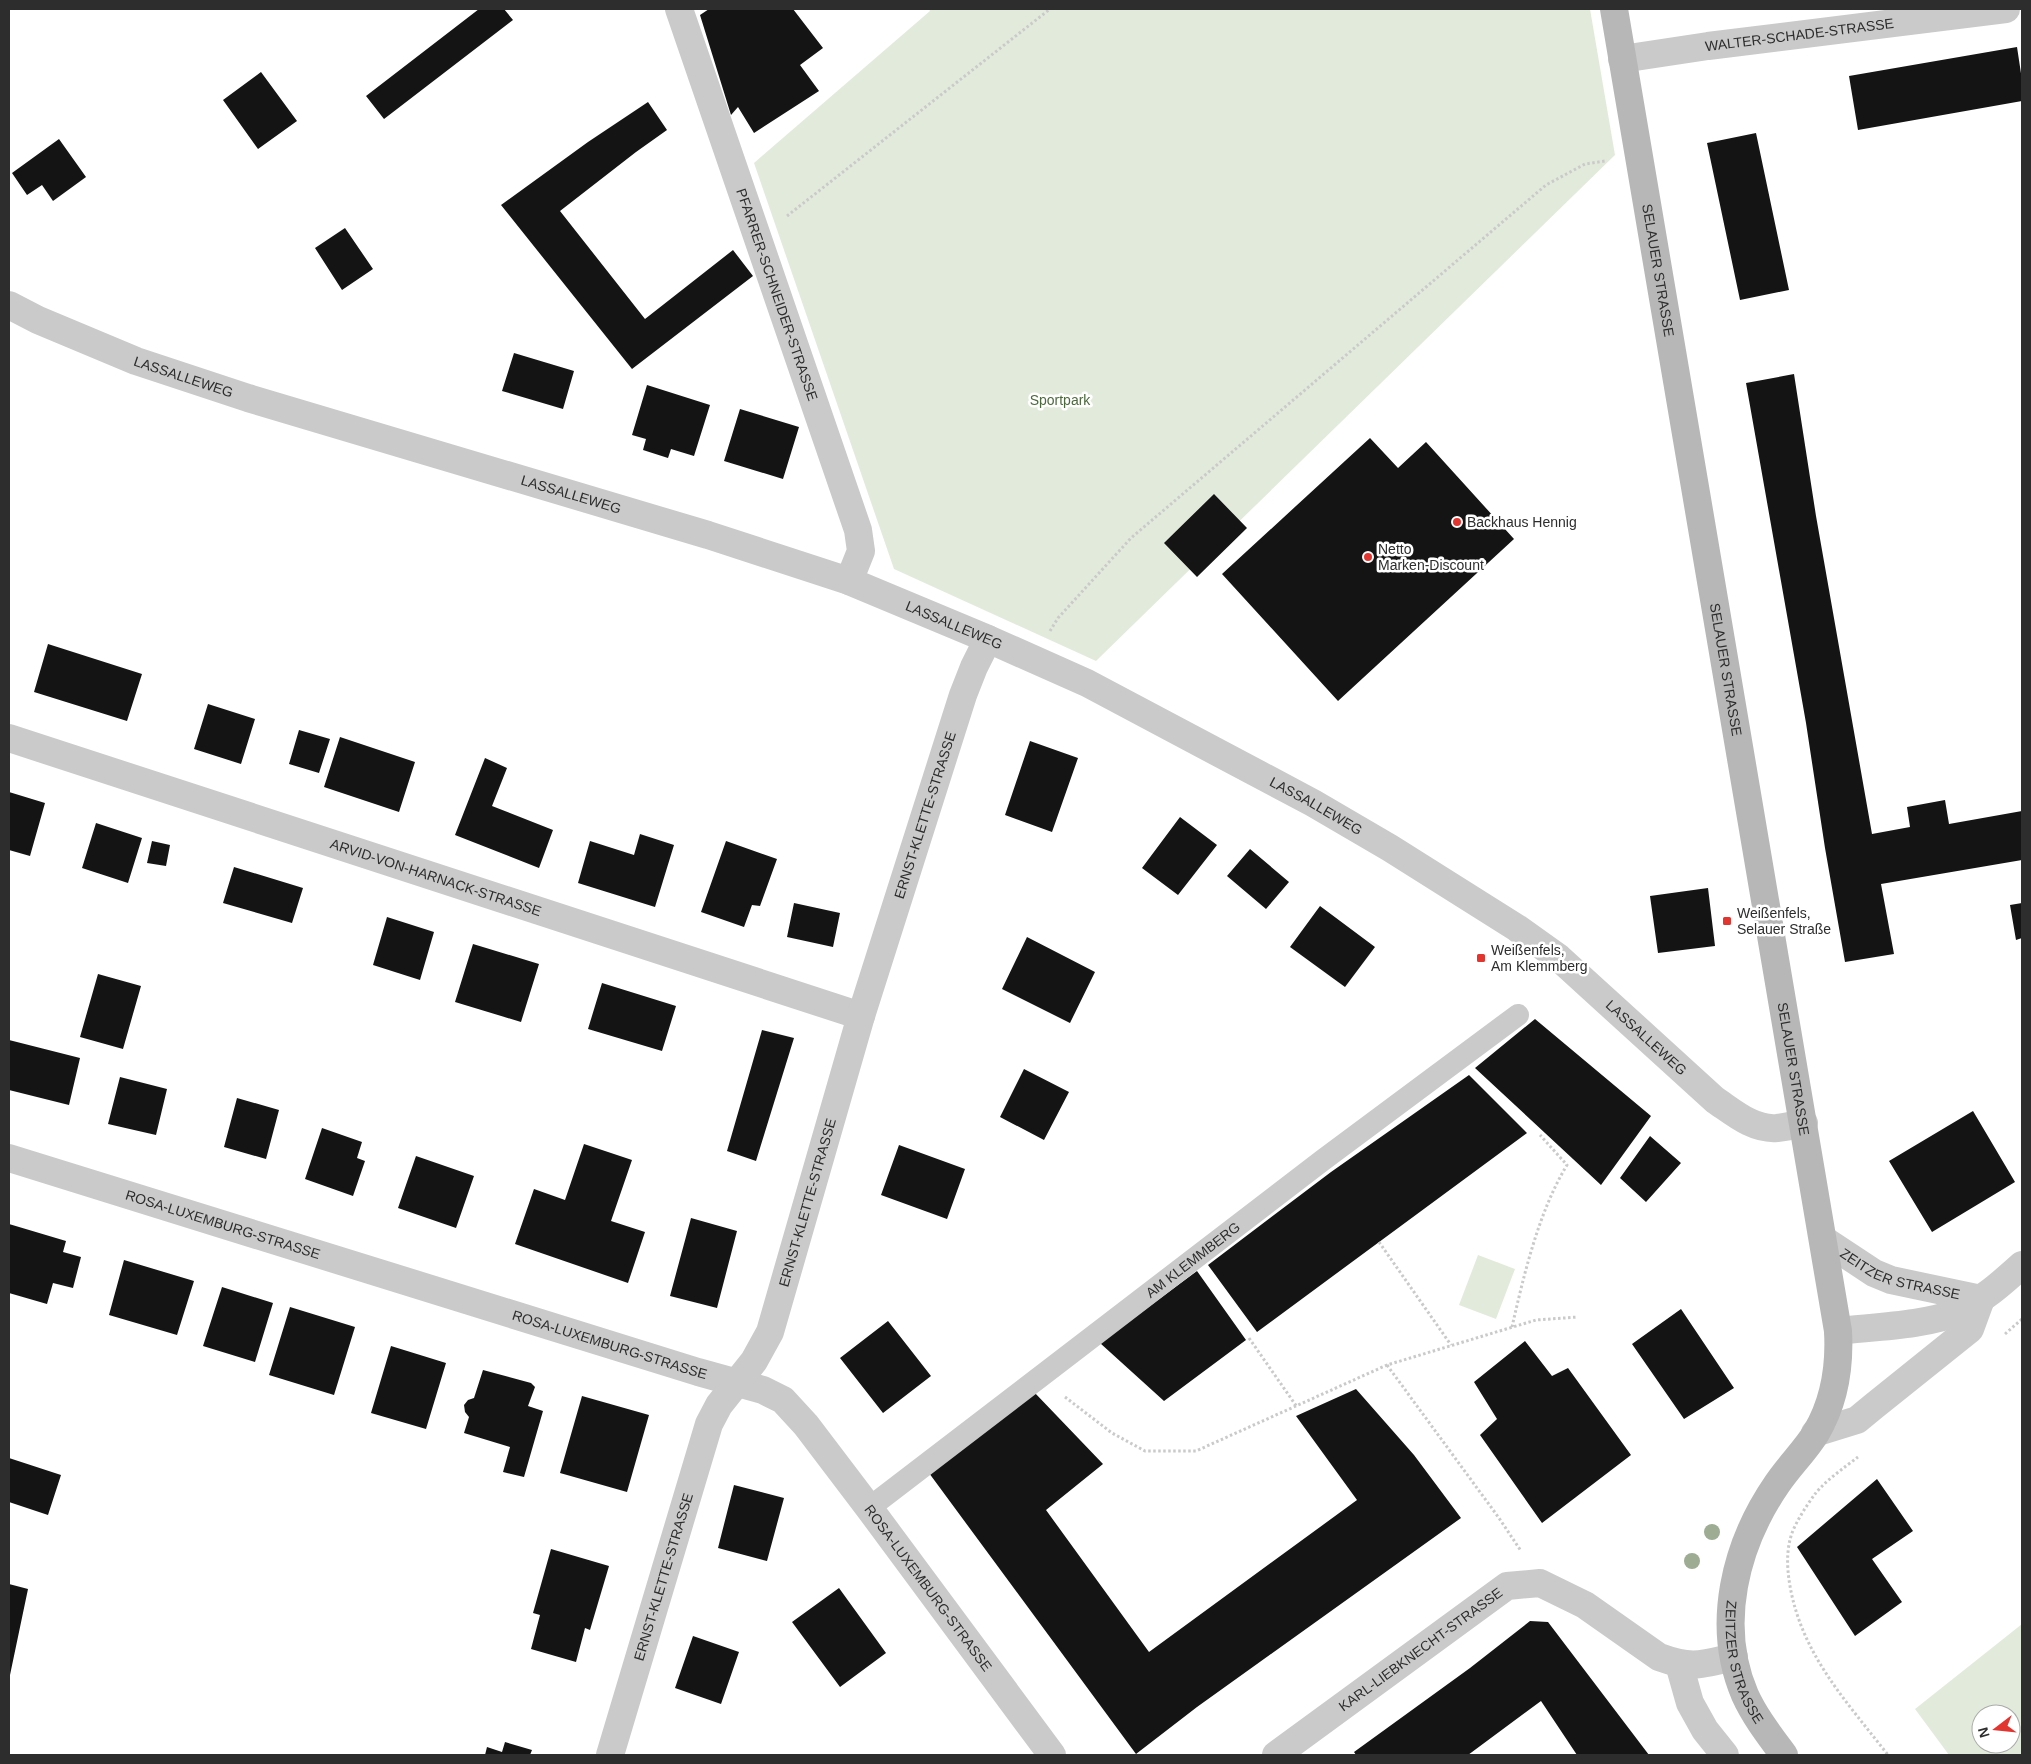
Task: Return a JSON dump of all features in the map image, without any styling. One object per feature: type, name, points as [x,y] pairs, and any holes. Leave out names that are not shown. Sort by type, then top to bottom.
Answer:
[{"type":"main road","name":"SELAUER STRASSE","points":[[1614,9],[1838,1331]]},
{"type":"main road","name":"ZEITZER STRASSE","points":[[1784,1755],[1756,1715],[1745,1695],[1734,1657],[1731,1636],[1731,1605],[1735,1578],[1744,1547],[1758,1516],[1776,1484],[1816,1433],[1828,1407],[1837,1380],[1840,1353],[1838,1331]]},
{"type":"street","name":"PFARRER-SCHNEIDER-STRASSE","points":[[680,9],[858,530],[861,551],[849,581]]},
{"type":"street","name":"WALTER-SCHADE-STRASSE","points":[[1622,59],[1708,46],[2006,9]]},
{"type":"street","name":"LASSALLEWEG","points":[[9,305],[38,320],[136,361],[229,392],[708,535],[849,581],[1087,683],[1313,803],[1517,928],[1559,958],[1715,1100],[1739,1116],[1764,1127],[1777,1128],[1804,1123]]},
{"type":"street","name":"ERNST-KLETTE-STRASSE","points":[[610,1755],[709,1424],[719,1405],[754,1361],[770,1332],[862,1016],[962,695],[988,639]]},
{"type":"street","name":"ARVID-VON-HARNACK-STRASSE","points":[[9,738],[862,1016]]},
{"type":"street","name":"ROSA-LUXEMBURG-STRASSE","points":[[9,1158],[698,1372],[738,1382],[763,1390],[783,1400],[806,1425],[869,1508],[1052,1755]]},
{"type":"street","name":"ZEITZER STRASSE","points":[[1824,1240],[1874,1273],[1891,1280],[1981,1299]]},
{"type":"street","name":"ZEITZER STRASSE","points":[[1838,1331],[1921,1321],[1950,1315],[1981,1299],[2022,1265]]},
{"type":"street","name":"ZEITZER STRASSE","points":[[1816,1433],[1857,1420],[1970,1329],[1981,1299]]},
{"type":"street","name":"KARL-LIEBKNECHT-STRASSE","points":[[1276,1755],[1507,1586],[1540,1583],[1585,1605],[1659,1657],[1679,1664],[1691,1666],[1734,1657]]},
{"type":"street","points":[[1679,1664],[1690,1703],[1705,1730],[1725,1755]]},
{"type":"lane","name":"AM KLEMMBERG","points":[[869,1508],[1322,1160],[1518,1015]]},
{"type":"path","points":[[758,238],[1050,9]]},
{"type":"path","points":[[1032,659],[1058,618],[1131,538],[1546,185],[1585,164],[1639,155]]},
{"type":"path","points":[[1512,1328],[1524,1272],[1555,1185],[1567,1165],[1540,1135]]},
{"type":"path","points":[[1379,1242],[1451,1345]]},
{"type":"path","points":[[1039,1376],[1112,1434],[1145,1451],[1196,1451],[1387,1365],[1536,1320],[1578,1317]]},
{"type":"path","points":[[2000,1338],[2022,1320]]},
{"type":"path","points":[[1249,1338],[1297,1406]]},
{"type":"path","points":[[1387,1365],[1513,1539]]},
{"type":"path","points":[[1860,1455],[1816,1492],[1792,1533],[1788,1549],[1788,1572],[1792,1600],[1802,1633],[1820,1665],[1888,1755]]},
{"type":"green space","name":"Sportpark","points":[[929,9],[1590,9],[1615,155],[1096,661],[894,569],[754,163],[930,11]]},
{"type":"green space","points":[[1478,1255],[1515,1269],[1496,1319],[1459,1305]]},
{"type":"green space","points":[[2022,1624],[2022,1755],[1949,1755],[1915,1709]]},
{"type":"building","points":[[479,9],[504,9],[513,20],[384,119],[366,96]]},
{"type":"building","points":[[709,9],[793,9],[823,48],[800,65],[819,91],[754,133],[738,107],[731,115],[700,15]]},
{"type":"building","points":[[2017,47],[2022,80],[2022,101],[1858,130],[1849,76]]},
{"type":"building","points":[[261,72],[297,121],[258,149],[223,100]]},
{"type":"building","points":[[648,102],[667,130],[560,211],[645,319],[733,250],[753,276],[632,369],[501,205],[588,142]]},
{"type":"building","points":[[1756,133],[1789,290],[1740,300],[1707,143]]},
{"type":"building","points":[[59,139],[86,177],[53,201],[42,185],[27,195],[12,173]]},
{"type":"building","points":[[345,228],[373,269],[342,290],[315,248]]},
{"type":"building","points":[[514,353],[574,371],[563,409],[502,391]]},
{"type":"building","points":[[1794,374],[1816,516],[1872,834],[1910,827],[1907,807],[1945,800],[1949,824],[2022,811],[2022,860],[1881,884],[1894,954],[1845,962],[1806,723],[1746,383]]},
{"type":"building","points":[[647,385],[710,405],[694,456],[671,449],[668,458],[643,450],[646,439],[632,435]]},
{"type":"building","points":[[740,409],[799,427],[783,479],[724,461]]},
{"type":"building","name":"Netto Marken-Discount","points":[[1370,438],[1398,468],[1426,442],[1514,539],[1338,701],[1222,574]]},
{"type":"building","points":[[1214,494],[1247,528],[1197,577],[1164,543]]},
{"type":"building","points":[[48,644],[142,674],[127,721],[34,692]]},
{"type":"building","points":[[208,704],[255,719],[241,764],[194,749]]},
{"type":"building","points":[[299,730],[330,739],[319,773],[289,764]]},
{"type":"building","points":[[340,737],[415,762],[399,812],[324,787]]},
{"type":"building","points":[[1030,741],[1078,758],[1052,832],[1005,815]]},
{"type":"building","points":[[485,758],[507,768],[492,806],[553,830],[539,868],[455,835]]},
{"type":"building","points":[[9,792],[45,803],[30,856],[9,850]]},
{"type":"building","points":[[1180,817],[1217,845],[1178,895],[1142,868]]},
{"type":"building","points":[[96,823],[142,838],[128,883],[82,868]]},
{"type":"building","points":[[640,834],[674,845],[655,907],[578,883],[590,841],[634,855]]},
{"type":"building","points":[[152,841],[170,845],[166,866],[147,863]]},
{"type":"building","points":[[726,841],[777,859],[760,906],[752,905],[744,927],[701,912]]},
{"type":"building","points":[[1250,849],[1289,882],[1266,909],[1227,876]]},
{"type":"building","points":[[234,867],[303,888],[292,923],[223,903]]},
{"type":"building","points":[[1708,888],[1715,946],[1658,953],[1650,896]]},
{"type":"building","points":[[794,903],[840,913],[833,947],[787,937]]},
{"type":"building","points":[[2022,903],[2022,938],[2016,940],[2010,905]]},
{"type":"building","points":[[1320,906],[1375,947],[1345,987],[1290,947]]},
{"type":"building","points":[[387,917],[434,932],[420,980],[373,965]]},
{"type":"building","points":[[1027,937],[1095,972],[1070,1023],[1002,989]]},
{"type":"building","points":[[473,944],[539,964],[521,1022],[455,1002]]},
{"type":"building","points":[[98,974],[141,986],[123,1049],[80,1037]]},
{"type":"building","points":[[602,983],[676,1006],[662,1051],[588,1029]]},
{"type":"building","points":[[1535,1019],[1651,1116],[1601,1185],[1475,1068]]},
{"type":"building","points":[[762,1030],[794,1038],[756,1161],[727,1151]]},
{"type":"building","points":[[9,1040],[80,1058],[69,1105],[9,1090]]},
{"type":"building","points":[[1024,1069],[1069,1092],[1044,1140],[1000,1117]]},
{"type":"building","points":[[1469,1075],[1527,1133],[1257,1332],[1208,1265],[1331,1172]]},
{"type":"building","points":[[120,1077],[167,1089],[156,1135],[108,1124]]},
{"type":"building","points":[[237,1098],[279,1110],[266,1159],[224,1147]]},
{"type":"building","points":[[1973,1111],[2015,1182],[1932,1232],[1889,1161]]},
{"type":"building","points":[[322,1128],[362,1142],[357,1158],[365,1161],[353,1196],[305,1179]]},
{"type":"building","points":[[1650,1136],[1681,1163],[1646,1202],[1620,1178]]},
{"type":"building","points":[[584,1144],[632,1160],[611,1221],[645,1232],[628,1283],[515,1244],[534,1189],[565,1200]]},
{"type":"building","points":[[899,1145],[965,1169],[947,1219],[881,1195]]},
{"type":"building","points":[[416,1156],[474,1176],[456,1228],[398,1208]]},
{"type":"building","points":[[691,1218],[737,1231],[717,1308],[670,1296]]},
{"type":"building","points":[[9,1224],[66,1241],[63,1252],[81,1257],[73,1288],[53,1283],[47,1304],[9,1293]]},
{"type":"building","points":[[124,1260],[194,1281],[177,1335],[109,1315]]},
{"type":"building","points":[[1197,1271],[1246,1340],[1164,1401],[1100,1343]]},
{"type":"building","points":[[222,1287],[273,1303],[255,1362],[203,1346]]},
{"type":"building","points":[[290,1307],[355,1327],[334,1395],[269,1375]]},
{"type":"building","points":[[1681,1309],[1734,1388],[1684,1419],[1632,1344]]},
{"type":"building","points":[[888,1321],[931,1376],[883,1413],[840,1358]]},
{"type":"building","points":[[1525,1341],[1552,1376],[1568,1368],[1631,1455],[1542,1523],[1480,1435],[1497,1419],[1474,1382]]},
{"type":"building","points":[[391,1346],[446,1363],[426,1429],[371,1413]]},
{"type":"building","points":[[483,1370],[531,1383],[535,1387],[528,1406],[543,1411],[524,1477],[503,1472],[510,1447],[464,1433],[469,1417],[465,1412],[464,1405],[468,1400],[474,1398]]},
{"type":"building","points":[[1356,1389],[1414,1455],[1461,1518],[1197,1707],[1136,1754],[929,1473],[1034,1392],[1103,1464],[1046,1510],[1149,1652],[1357,1500],[1296,1416]]},
{"type":"building","points":[[582,1396],[649,1415],[627,1492],[560,1473]]},
{"type":"building","points":[[9,1458],[61,1475],[48,1515],[9,1502]]},
{"type":"building","points":[[1877,1479],[1913,1531],[1872,1559],[1902,1602],[1855,1636],[1797,1547]]},
{"type":"building","points":[[734,1485],[784,1498],[767,1561],[718,1548]]},
{"type":"building","points":[[551,1549],[609,1566],[590,1630],[585,1628],[576,1662],[531,1649],[540,1615],[533,1613]]},
{"type":"building","points":[[9,1584],[28,1589],[10,1675],[9,1675]]},
{"type":"building","points":[[839,1588],[886,1653],[840,1687],[792,1622]]},
{"type":"building","points":[[1530,1621],[1548,1622],[1649,1755],[1577,1755],[1541,1701],[1468,1755],[1356,1755],[1354,1752],[1470,1668]]},
{"type":"building","points":[[693,1636],[739,1652],[721,1704],[675,1688]]},
{"type":"building","points":[[505,1742],[532,1750],[530,1755],[485,1755],[487,1747],[502,1752]]},
{"type":"place","name":"Backhaus Hennig","points":[[1457,522]]},
{"type":"place","name":"Netto Marken-Discount","points":[[1368,557]]},
{"type":"place","name":"Weißenfels, Selauer Straße","points":[[1727,921]]},
{"type":"place","name":"Weißenfels, Am Klemmberg","points":[[1481,958]]}]
